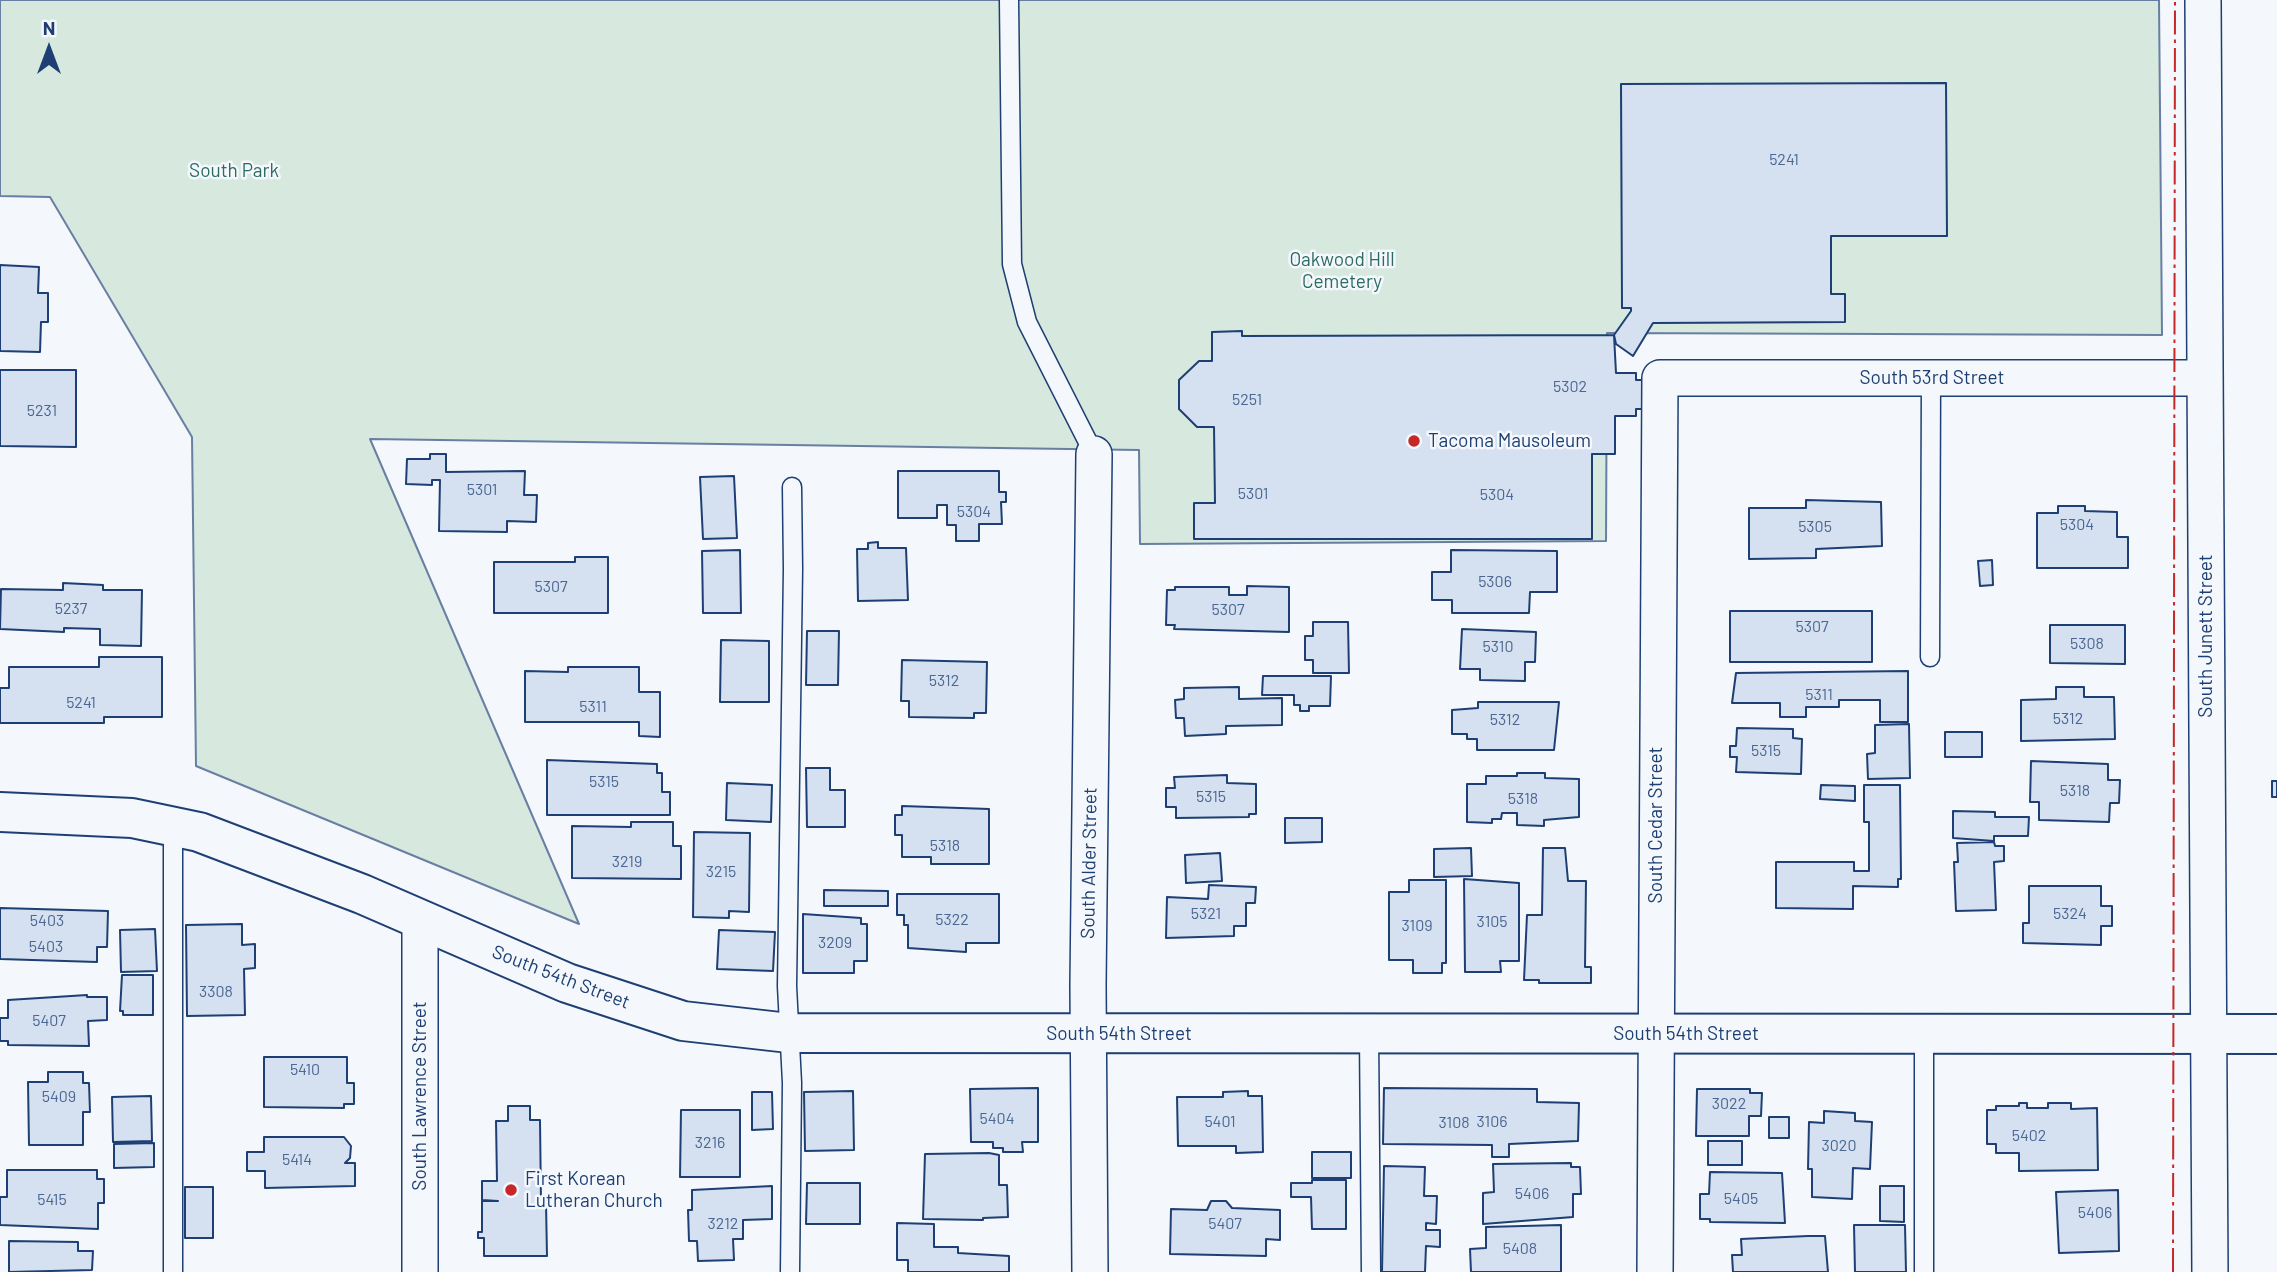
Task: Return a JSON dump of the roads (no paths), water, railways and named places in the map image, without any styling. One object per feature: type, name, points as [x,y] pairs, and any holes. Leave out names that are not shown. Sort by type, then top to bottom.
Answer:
[{"type":"street","name":"South Junett Street","points":[[2203,0],[2210,1272]]},
{"type":"street","name":"South 53rd Street","points":[[1660,378],[2204,378]]},
{"type":"street","name":"South Cedar Street","points":[[1655,1272],[1654,1034],[1660,378]]},
{"type":"street","name":"South Alder Street","points":[[1090,1272],[1089,1034],[1094,454]]},
{"type":"street","name":"South 54th Street","points":[[0,812],[132,818],[173,825],[283,862],[567,983],[683,1021],[789,1033],[2277,1034]]},
{"type":"street","name":"South Lawrence Street","points":[[420,921],[420,1272]]},
{"type":"lane","points":[[1009,0],[1012,264],[1027,322],[1094,454]]},
{"type":"lane","points":[[1930,657],[1931,378]]},
{"type":"lane","points":[[790,1272],[792,487]]},
{"type":"lane","points":[[173,825],[173,1272]]},
{"type":"lane","points":[[1369,1033],[1371,1272]]},
{"type":"lane","points":[[1924,1034],[1924,1272]]},
{"type":"place","name":"Tacoma Mausoleum","points":[[1414,441]]},
{"type":"place","name":"First Korean Lutheran Church","points":[[511,1190]]},
{"type":"park label","name":"South Park","points":[[234,171]]},
{"type":"park label","name":"Oakwood Hill Cemetery","points":[[1342,271]]}]
